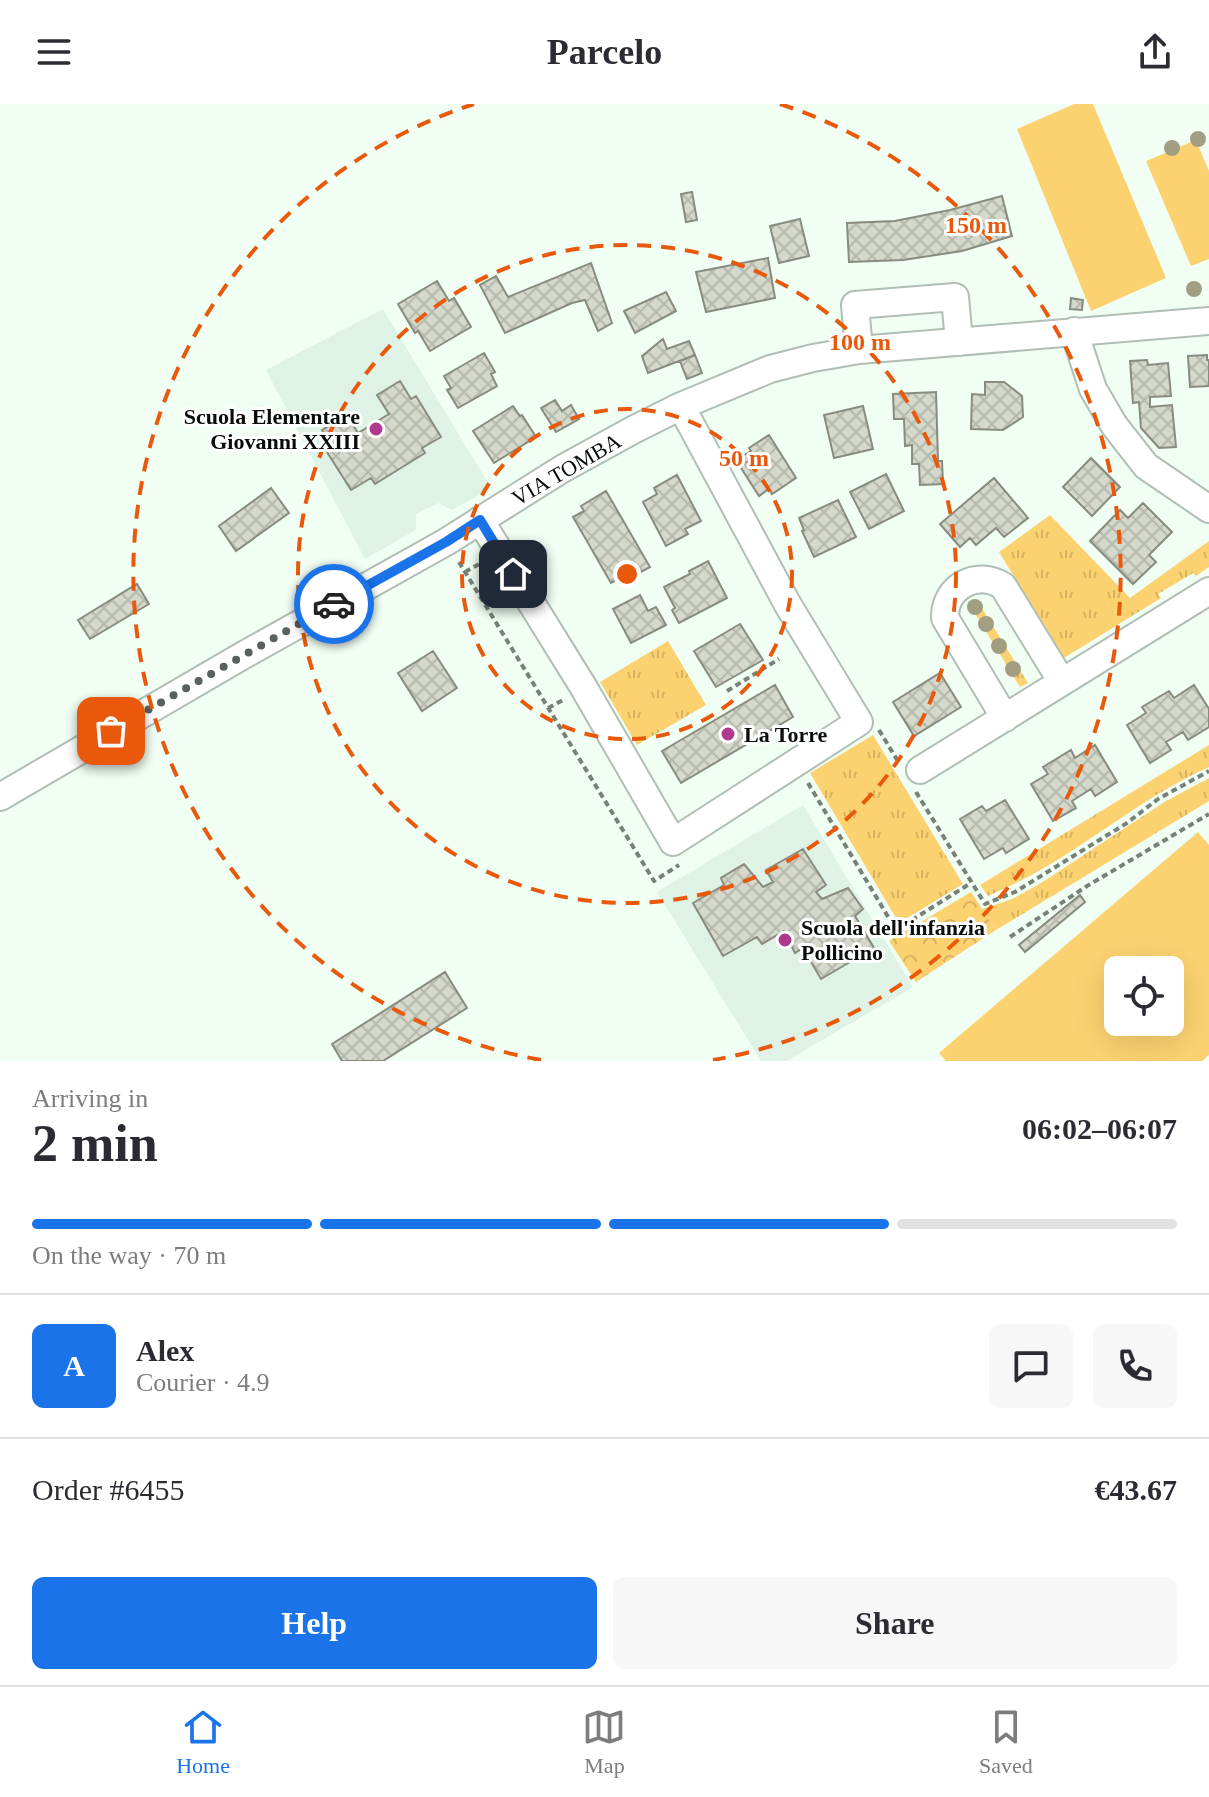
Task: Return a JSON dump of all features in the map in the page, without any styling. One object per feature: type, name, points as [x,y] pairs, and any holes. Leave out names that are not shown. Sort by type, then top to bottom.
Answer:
[{"type":"street","points":[[859,350],[855,305],[955,297],[959,342]]},
{"type":"street","name":"VIA TOMBA","points":[[0,797],[446,542],[562,469],[681,406],[770,369],[859,350],[1209,321]]},
{"type":"street","points":[[1074,331],[1093,389],[1114,425],[1146,466],[1209,509]]},
{"type":"street","points":[[480,520],[584,688],[673,842],[859,722],[788,605],[681,406]]},
{"type":"street","points":[[1005,718],[945,618],[944,606],[964,583],[979,578],[994,580],[1003,586],[1062,682]]},
{"type":"street","points":[[911,774],[1209,591]]},
{"type":"path","points":[[465,572],[486,559]]},
{"type":"path","points":[[727,691],[779,659]]},
{"type":"path","points":[[548,708],[569,697]]},
{"type":"path","points":[[878,728],[911,774],[985,904],[1015,892],[1127,823],[1158,799],[1209,771]]},
{"type":"path","points":[[808,783],[896,930],[971,883]]},
{"type":"path","points":[[1010,937],[1087,886],[1209,814]]},
{"type":"shaded area","name":"Scuola Elementare Giovanni XXIII","points":[[383,309],[491,488],[452,510],[439,503],[416,514],[416,530],[365,559],[266,370]]},
{"type":"shaded area","name":"Scuola dell'infanzia Pollicino","points":[[803,805],[913,987],[786,1061],[761,1061],[657,892]]},
{"type":"green space","points":[[1074,104],[1093,104],[1166,278],[1091,311],[1017,129]]},
{"type":"green space","points":[[1196,140],[1209,171],[1209,259],[1191,266],[1146,161]]},
{"type":"green space","points":[[1050,515],[1130,598],[1209,541],[1209,567],[1158,594],[1161,598],[1064,658],[999,552]]},
{"type":"green space","points":[[977,600],[1028,683],[1020,687],[969,604]]},
{"type":"green space","points":[[668,641],[706,705],[637,745],[600,682]]},
{"type":"green space","points":[[873,735],[963,884],[899,923],[810,773]]},
{"type":"green space","points":[[1209,745],[1209,767],[1147,801],[1049,865],[988,896],[980,885]]},
{"type":"green space","points":[[1209,778],[1209,801],[996,930],[982,909],[1012,899],[1041,883],[1166,801]]},
{"type":"green space","points":[[1198,832],[1209,845],[1209,1055],[1202,1061],[946,1061],[939,1053]]},
{"type":"green space","points":[[971,892],[996,930],[916,982],[889,941]]},
{"type":"building","points":[[692,192],[697,220],[686,222],[681,194]]},
{"type":"building","points":[[1002,196],[1012,236],[962,251],[903,260],[849,262],[847,223],[895,221]]},
{"type":"building","points":[[800,219],[809,256],[779,263],[770,226]]},
{"type":"building","points":[[768,258],[775,298],[706,312],[696,272]]},
{"type":"building","points":[[591,263],[612,323],[598,331],[585,300],[505,333],[480,285],[496,276],[508,297]]},
{"type":"building","points":[[437,281],[449,301],[454,298],[471,327],[430,351],[398,304]]},
{"type":"building","points":[[666,292],[676,311],[635,333],[624,311]]},
{"type":"building","points":[[1071,298],[1083,300],[1082,310],[1070,309]]},
{"type":"building","points":[[663,339],[667,349],[689,341],[695,355],[648,373],[642,356]]},
{"type":"building","points":[[484,353],[495,372],[491,374],[497,386],[458,408],[447,390],[451,388],[444,376]]},
{"type":"building","points":[[695,355],[702,373],[687,379],[680,361]]},
{"type":"building","points":[[1207,355],[1209,386],[1190,387],[1188,356]]},
{"type":"building","points":[[1147,360],[1148,365],[1168,363],[1171,396],[1150,397],[1150,407],[1172,405],[1176,447],[1159,448],[1141,428],[1139,402],[1133,403],[1130,361]]},
{"type":"building","points":[[400,381],[411,399],[416,396],[441,437],[422,448],[425,453],[375,484],[371,478],[351,490],[327,452],[333,448],[322,430],[347,415],[358,433],[389,414],[377,395]]},
{"type":"building","points":[[985,382],[1004,382],[1022,396],[1023,417],[1003,430],[971,429],[972,394],[985,395]]},
{"type":"building","points":[[936,392],[938,461],[942,461],[943,484],[920,485],[919,464],[912,464],[912,445],[905,446],[904,419],[894,419],[893,394]]},
{"type":"building","points":[[555,400],[562,411],[571,405],[579,419],[556,432],[541,408]]},
{"type":"building","points":[[513,406],[536,437],[494,463],[473,431]]},
{"type":"building","points":[[863,406],[873,449],[834,458],[824,415]]},
{"type":"building","points":[[769,435],[796,478],[772,494],[769,489],[759,496],[736,460]]},
{"type":"building","points":[[1091,458],[1120,487],[1092,516],[1063,487]]},
{"type":"building","points":[[886,474],[904,511],[869,529],[850,492]]},
{"type":"building","points":[[677,475],[701,521],[685,529],[688,534],[666,546],[643,502],[657,494],[654,488]]},
{"type":"building","points":[[994,478],[1028,518],[1004,537],[996,528],[976,545],[970,538],[960,547],[940,524]]},
{"type":"building","points":[[271,488],[289,513],[236,551],[219,526]]},
{"type":"building","points":[[606,491],[650,567],[626,580],[624,576],[611,583],[573,517],[584,511],[581,506]]},
{"type":"building","points":[[838,500],[856,537],[814,557],[799,518]]},
{"type":"building","points":[[1143,503],[1172,532],[1149,555],[1156,562],[1133,584],[1090,541],[1120,510],[1128,518]]},
{"type":"building","points":[[708,561],[727,598],[679,623],[664,587]]},
{"type":"building","points":[[137,584],[149,604],[90,639],[78,620]]},
{"type":"building","points":[[640,595],[648,611],[656,607],[666,625],[631,643],[613,609]]},
{"type":"building","points":[[740,624],[763,660],[716,687],[694,651]]},
{"type":"building","points":[[433,651],[457,688],[422,711],[398,673]]},
{"type":"building","points":[[940,673],[961,707],[914,736],[893,702]]},
{"type":"building","name":"La Torre","points":[[775,685],[793,717],[681,783],[662,751]]},
{"type":"building","points":[[1194,685],[1209,709],[1209,727],[1188,740],[1183,732],[1166,742],[1171,750],[1150,763],[1127,725],[1146,713],[1142,707],[1169,691],[1174,698]]},
{"type":"building","points":[[1095,745],[1117,782],[1095,796],[1091,789],[1072,801],[1076,808],[1053,821],[1031,784],[1048,774],[1043,767],[1071,750],[1075,758]]},
{"type":"building","points":[[1005,800],[1029,839],[1006,853],[1003,848],[984,859],[960,819],[982,806],[986,811]]},
{"type":"building","points":[[803,849],[826,885],[816,892],[822,899],[848,888],[863,909],[855,916],[874,948],[821,979],[803,948],[795,953],[784,931],[762,944],[757,937],[723,956],[693,903],[724,885],[721,878],[744,864],[763,887],[773,882],[766,870]]},
{"type":"building","points":[[1080,895],[1085,902],[1025,952],[1019,945]]},
{"type":"building","points":[[445,972],[467,1008],[383,1061],[342,1061],[332,1044]]},
{"type":"way so far","points":[[111,731],[334,604]]},
{"type":"place","name":"Scuola Elementare Giovanni XXIII","points":[[376,429]]},
{"type":"place","name":"La Torre","points":[[728,734]]},
{"type":"place","name":"Scuola dell'infanzia Pollicino","points":[[785,940]]},
{"type":"route","points":[[334,604],[480,520],[513,574]]}]
